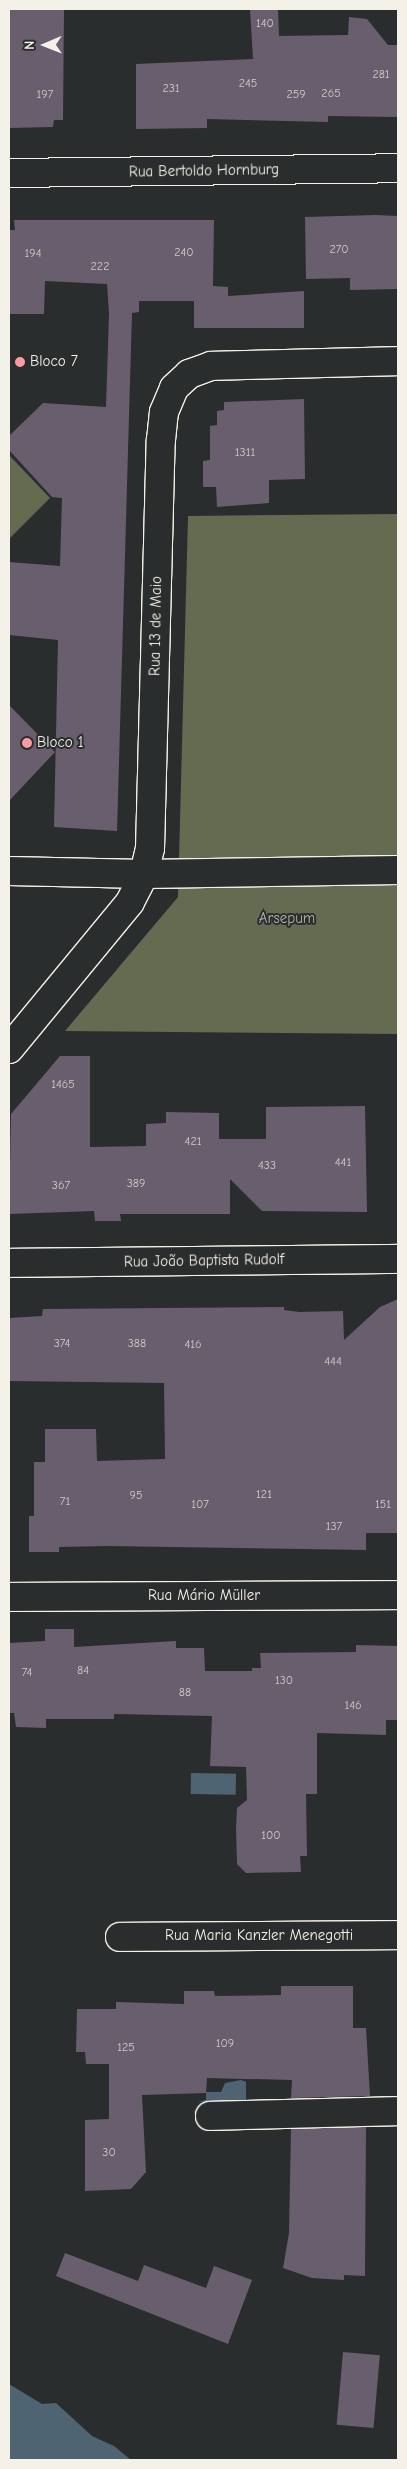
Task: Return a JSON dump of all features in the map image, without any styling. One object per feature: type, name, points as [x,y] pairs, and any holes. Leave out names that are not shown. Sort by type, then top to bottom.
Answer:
[{"type":"street","name":"Rua Bertoldo Hornburg","points":[[9,173],[398,168]]},
{"type":"street","name":"Rua 13 de Maio","points":[[9,1049],[130,902],[144,874],[150,850],[161,440],[164,412],[174,388],[188,374],[211,366],[398,361]]},
{"type":"street","points":[[9,871],[144,874],[398,870]]},
{"type":"street","name":"Rua João Baptista Rudolf","points":[[9,1263],[398,1259]]},
{"type":"street","name":"Rua Mário Müller","points":[[9,1597],[398,1595]]},
{"type":"street","name":"Rua Maria Kanzler Menegotti","points":[[120,1937],[398,1935]]},
{"type":"street","points":[[210,2116],[398,2111]]},
{"type":"green space","points":[[9,455],[50,498],[9,539]]},
{"type":"green space","name":"Arsepum","points":[[398,514],[398,1034],[65,1031],[178,897],[188,516]]},
{"type":"water","points":[[191,1773],[236,1774],[236,1795],[191,1794]]},
{"type":"water","points":[[241,2080],[246,2082],[246,2100],[198,2102],[206,2100],[206,2092],[221,2092],[225,2083]]},
{"type":"water","points":[[9,2384],[42,2404],[56,2403],[92,2436],[114,2446],[131,2460],[9,2460]]},
{"type":"building","points":[[9,9],[64,9],[63,120],[54,120],[53,127],[9,128]]},
{"type":"building","points":[[250,9],[278,9],[279,36],[348,35],[349,17],[367,19],[388,45],[398,45],[398,117],[328,116],[328,122],[207,119],[207,128],[136,129],[136,64],[253,59]]},
{"type":"building","points":[[398,216],[398,289],[350,290],[350,278],[306,279],[305,217]]},
{"type":"building","points":[[14,220],[214,220],[213,286],[228,287],[228,296],[304,291],[304,328],[194,328],[194,301],[139,301],[139,312],[132,313],[117,831],[54,827],[58,640],[9,635],[9,562],[60,566],[62,498],[52,497],[9,450],[9,436],[43,403],[106,407],[109,313],[107,284],[45,281],[44,314],[9,314],[9,230],[15,230]]},
{"type":"building","points":[[304,399],[305,479],[269,480],[269,503],[217,507],[216,487],[203,487],[203,461],[210,460],[210,426],[217,425],[217,411],[224,410],[224,402]]},
{"type":"building","name":"Bloco 1","points":[[9,705],[55,752],[9,801]]},
{"type":"building","points":[[60,1056],[90,1056],[90,1147],[146,1146],[146,1124],[166,1123],[166,1112],[219,1113],[219,1139],[266,1139],[266,1107],[365,1106],[367,1212],[262,1211],[230,1179],[230,1214],[120,1214],[121,1221],[95,1221],[94,1211],[9,1214],[11,1114]]},
{"type":"building","points":[[398,1299],[398,1533],[366,1533],[366,1550],[106,1546],[59,1547],[59,1552],[29,1552],[29,1516],[34,1516],[34,1462],[45,1462],[45,1429],[96,1429],[97,1461],[165,1459],[164,1383],[9,1381],[9,1318],[42,1316],[43,1309],[284,1307],[284,1310],[299,1312],[343,1311],[344,1340],[380,1307]]},
{"type":"building","points":[[45,1629],[74,1629],[74,1647],[176,1641],[176,1648],[204,1648],[205,1671],[252,1671],[252,1668],[261,1668],[260,1653],[356,1652],[356,1645],[398,1646],[398,1720],[386,1720],[386,1735],[317,1733],[317,1794],[306,1794],[307,1856],[300,1856],[301,1872],[246,1873],[237,1864],[236,1827],[237,1808],[247,1800],[246,1767],[210,1766],[212,1716],[114,1714],[114,1719],[46,1719],[46,1728],[16,1727],[14,1713],[9,1713],[9,1643],[45,1641]]},
{"type":"building","points":[[281,1986],[353,1986],[353,2028],[366,2028],[370,2096],[291,2098],[292,2080],[207,2078],[206,2093],[142,2095],[146,2172],[131,2189],[85,2191],[85,2120],[109,2119],[109,2064],[86,2064],[85,2052],[76,2052],[77,2009],[116,2009],[116,2002],[184,2004],[184,1991],[214,1991],[215,1996],[281,1995]]},
{"type":"building","points":[[366,2127],[365,2276],[344,2275],[344,2280],[312,2278],[283,2268],[289,2233],[291,2129]]},
{"type":"building","points":[[65,2253],[138,2281],[144,2265],[206,2288],[214,2266],[252,2280],[228,2344],[56,2276]]},
{"type":"building","points":[[343,2352],[380,2355],[373,2428],[337,2425]]},
{"type":"place","name":"Bloco 7","points":[[20,362]]},
{"type":"place","name":"Bloco 1","points":[[27,743]]}]
